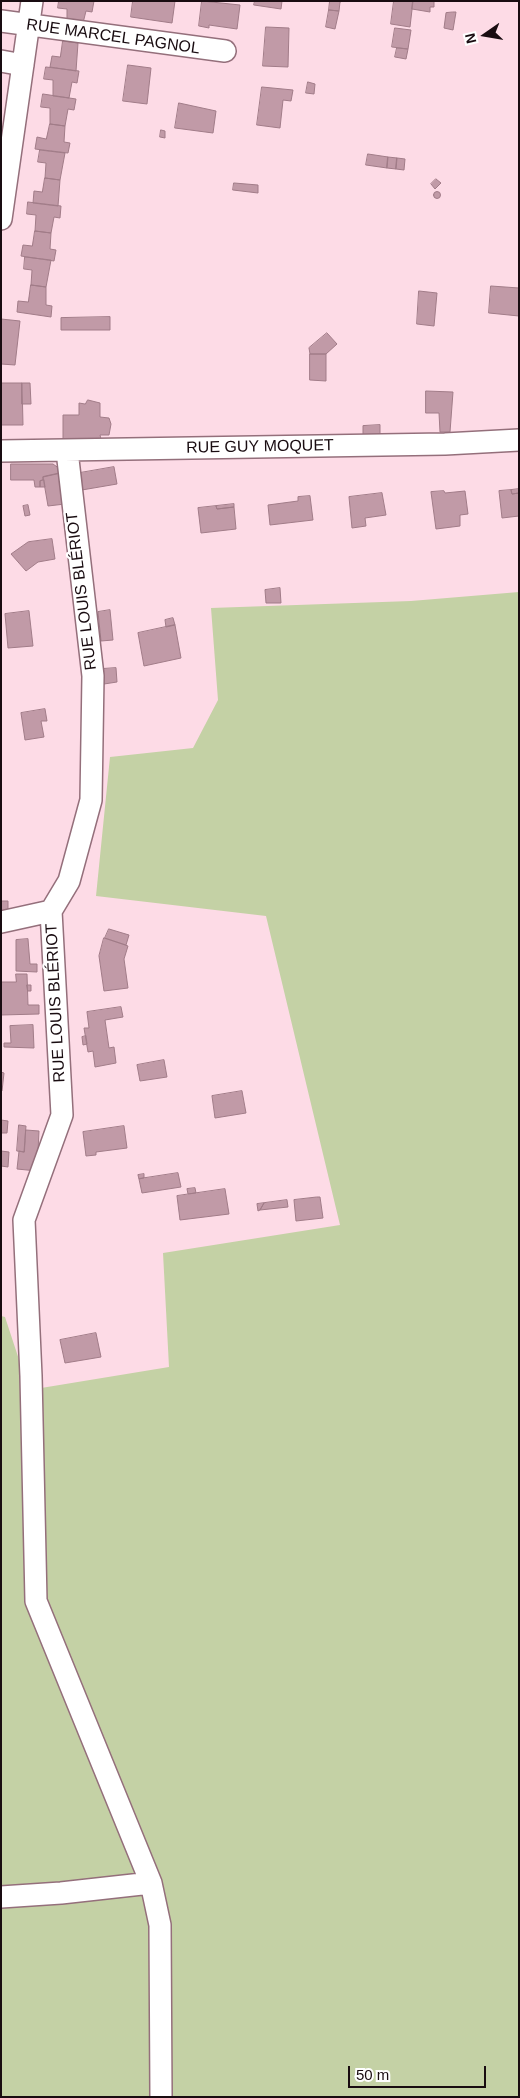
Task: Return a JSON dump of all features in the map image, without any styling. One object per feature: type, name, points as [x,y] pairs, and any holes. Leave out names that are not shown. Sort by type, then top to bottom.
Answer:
[{"type":"street","points":[[1,219],[32,1]]},
{"type":"street","name":"RUE MARCEL PAGNOL","points":[[1,21],[225,52]]},
{"type":"street","points":[[1,61],[23,65]]},
{"type":"street","name":"RUE GUY MOQUET","points":[[1,451],[435,444],[519,440]]},
{"type":"street","name":"RUE LOUIS BLÉRIOT","points":[[67,451],[93,676],[91,800],[68,881],[51,911],[62,1116],[24,1220],[31,1376],[36,1601],[151,1884],[160,1925],[161,2097]]},
{"type":"street","points":[[1,922],[51,911]]},
{"type":"street","points":[[1,1897],[60,1894],[151,1884]]},
{"type":"green space","points":[[519,592],[519,2097],[1,2097],[1,1316],[5,1317],[29,1390],[169,1367],[163,1253],[340,1225],[266,916],[96,896],[110,757],[193,748],[218,700],[211,608],[411,601]]},
{"type":"building","points":[[59,1],[94,1],[92,12],[86,11],[82,27],[67,25],[67,9],[58,8]]},
{"type":"building","points":[[133,1],[175,1],[172,23],[131,17]]},
{"type":"building","points":[[202,1],[240,5],[237,29],[209,25],[209,28],[199,26]]},
{"type":"building","points":[[255,1],[282,1],[281,9],[254,5]]},
{"type":"building","points":[[330,1],[343,1],[340,2],[339,11],[329,10]]},
{"type":"building","points":[[394,1],[413,1],[410,27],[391,24]]},
{"type":"building","points":[[413,1],[434,1],[434,7],[430,7],[430,12],[412,9]]},
{"type":"building","points":[[329,10],[339,11],[335,29],[326,27]]},
{"type":"building","points":[[456,12],[453,30],[444,28],[446,13]]},
{"type":"building","points":[[266,27],[289,28],[288,67],[263,66]]},
{"type":"building","points":[[395,28],[411,30],[408,49],[392,47]]},
{"type":"building","points":[[63,41],[78,43],[76,71],[50,67],[52,56],[60,57]]},
{"type":"building","points":[[397,48],[408,49],[406,59],[395,57]]},
{"type":"building","points":[[128,65],[151,68],[147,104],[123,101]]},
{"type":"building","points":[[46,67],[79,71],[77,83],[72,82],[69,98],[53,96],[53,80],[44,79]]},
{"type":"building","points":[[308,82],[315,84],[314,94],[306,93]]},
{"type":"building","points":[[262,87],[293,90],[291,101],[283,100],[280,128],[257,125]]},
{"type":"building","points":[[43,94],[76,99],[74,110],[68,109],[65,126],[50,124],[50,108],[41,107]]},
{"type":"building","points":[[179,103],[216,111],[213,133],[175,128]]},
{"type":"building","points":[[50,124],[65,126],[64,142],[70,143],[68,153],[35,149],[37,137],[46,139]]},
{"type":"building","points":[[161,130],[165,131],[165,138],[160,137]]},
{"type":"building","points":[[40,150],[65,153],[60,180],[45,178],[46,163],[38,162]]},
{"type":"building","points":[[368,154],[388,157],[387,168],[366,165]]},
{"type":"building","points":[[388,157],[397,158],[396,169],[387,168]]},
{"type":"building","points":[[397,158],[405,159],[404,170],[396,169]]},
{"type":"building","points":[[45,178],[60,180],[58,206],[33,203],[34,191],[42,192]]},
{"type":"building","points":[[436,179],[441,183],[435,189],[431,184]]},
{"type":"building","points":[[234,183],[258,185],[258,193],[233,190]]},
{"type":"building","points":[[437,192],[440,195],[437,198],[434,195]]},
{"type":"building","points":[[28,202],[61,206],[60,218],[54,217],[51,233],[35,231],[36,215],[27,214]]},
{"type":"building","points":[[35,231],[51,233],[50,249],[56,250],[54,261],[21,256],[23,245],[32,246]]},
{"type":"building","points":[[25,257],[51,260],[46,287],[31,285],[32,270],[24,269]]},
{"type":"building","points":[[31,285],[46,287],[46,305],[52,306],[51,317],[17,312],[18,301],[28,302]]},
{"type":"building","points":[[491,286],[519,288],[519,316],[489,313]]},
{"type":"building","points":[[419,291],[437,293],[434,326],[417,324]]},
{"type":"building","points":[[110,317],[110,330],[61,330],[61,318]]},
{"type":"building","points":[[1,319],[20,321],[15,365],[1,364]]},
{"type":"building","points":[[327,333],[337,344],[326,354],[310,354],[309,348]]},
{"type":"building","points":[[310,354],[326,354],[326,381],[310,380]]},
{"type":"building","points":[[1,383],[22,383],[23,425],[1,425]]},
{"type":"building","points":[[22,383],[30,383],[31,404],[22,404]]},
{"type":"building","points":[[426,391],[453,392],[450,432],[440,432],[439,413],[426,413]]},
{"type":"building","points":[[88,400],[100,403],[100,417],[109,418],[111,424],[109,435],[100,435],[101,439],[63,440],[63,415],[79,415],[79,403],[85,404]]},
{"type":"building","points":[[380,425],[380,434],[363,435],[363,426]]},
{"type":"building","points":[[11,464],[53,464],[60,469],[61,473],[43,477],[43,480],[40,481],[40,487],[35,487],[34,480],[11,480]]},
{"type":"building","points":[[114,467],[117,484],[76,491],[74,474]]},
{"type":"building","points":[[61,473],[65,504],[48,506],[43,477]]},
{"type":"building","points":[[44,480],[45,487],[40,487],[40,481]]},
{"type":"building","points":[[519,489],[519,493],[512,494],[511,490]]},
{"type":"building","points":[[511,490],[512,494],[519,493],[519,516],[502,518],[499,491]]},
{"type":"building","points":[[444,491],[445,493],[465,491],[468,514],[460,515],[460,526],[436,529],[431,492]]},
{"type":"building","points":[[382,493],[386,515],[365,518],[366,526],[352,528],[349,497]]},
{"type":"building","points":[[310,496],[313,520],[270,525],[268,505],[298,501],[298,497]]},
{"type":"building","points":[[234,504],[234,507],[217,509],[216,506]]},
{"type":"building","points":[[28,505],[30,515],[25,516],[23,506]]},
{"type":"building","points":[[216,506],[217,509],[234,507],[236,529],[201,533],[198,508]]},
{"type":"building","points":[[52,539],[55,559],[38,562],[26,571],[11,554],[28,542]]},
{"type":"building","points":[[280,588],[281,603],[266,603],[265,590]]},
{"type":"building","points":[[110,610],[113,640],[101,641],[98,612]]},
{"type":"building","points":[[29,611],[33,646],[8,648],[5,614]]},
{"type":"building","points":[[173,618],[175,625],[166,627],[165,620]]},
{"type":"building","points":[[175,625],[181,658],[144,666],[138,633]]},
{"type":"building","points":[[116,668],[117,682],[104,684],[102,669]]},
{"type":"building","points":[[45,709],[47,721],[41,721],[44,737],[25,740],[21,713]]},
{"type":"building","points":[[1,901],[8,901],[8,911],[1,911]]},
{"type":"building","points":[[109,929],[129,935],[126,945],[105,938]]},
{"type":"building","points":[[104,938],[128,946],[124,959],[128,988],[104,991],[99,956]]},
{"type":"building","points":[[28,939],[30,964],[37,964],[37,972],[16,971],[16,940]]},
{"type":"building","points":[[16,974],[27,974],[28,1005],[39,1005],[39,1014],[1,1015],[1,982],[16,982]]},
{"type":"building","points":[[27,985],[31,985],[31,991],[28,991]]},
{"type":"building","points":[[121,1007],[123,1017],[105,1020],[109,1048],[114,1047],[116,1063],[95,1067],[93,1051],[88,1052],[84,1028],[89,1028],[87,1012]]},
{"type":"building","points":[[33,1025],[34,1048],[4,1047],[4,1043],[11,1043],[10,1026]]},
{"type":"building","points":[[86,1036],[87,1044],[83,1045],[82,1037]]},
{"type":"building","points":[[164,1060],[167,1077],[140,1081],[137,1065]]},
{"type":"building","points":[[1,1072],[4,1073],[2,1091],[1,1091]]},
{"type":"building","points":[[242,1091],[246,1113],[215,1118],[212,1096]]},
{"type":"building","points":[[1,1120],[8,1121],[7,1133],[1,1133]]},
{"type":"building","points":[[19,1125],[26,1126],[24,1152],[17,1151]]},
{"type":"building","points":[[124,1126],[127,1148],[96,1152],[96,1155],[86,1156],[83,1132]]},
{"type":"building","points":[[26,1130],[39,1131],[37,1171],[17,1169],[19,1151],[24,1152]]},
{"type":"building","points":[[1,1151],[9,1152],[8,1167],[1,1166]]},
{"type":"building","points":[[178,1173],[181,1187],[142,1193],[139,1179]]},
{"type":"building","points":[[144,1174],[144,1178],[139,1179],[138,1175]]},
{"type":"building","points":[[195,1188],[196,1193],[188,1194],[187,1189]]},
{"type":"building","points":[[225,1189],[229,1214],[180,1220],[177,1196]]},
{"type":"building","points":[[320,1197],[323,1218],[296,1221],[294,1200]]},
{"type":"building","points":[[287,1200],[288,1207],[260,1210],[264,1203]]},
{"type":"building","points":[[264,1203],[260,1210],[258,1211],[257,1204]]},
{"type":"building","points":[[96,1333],[101,1357],[65,1363],[60,1340]]}]
